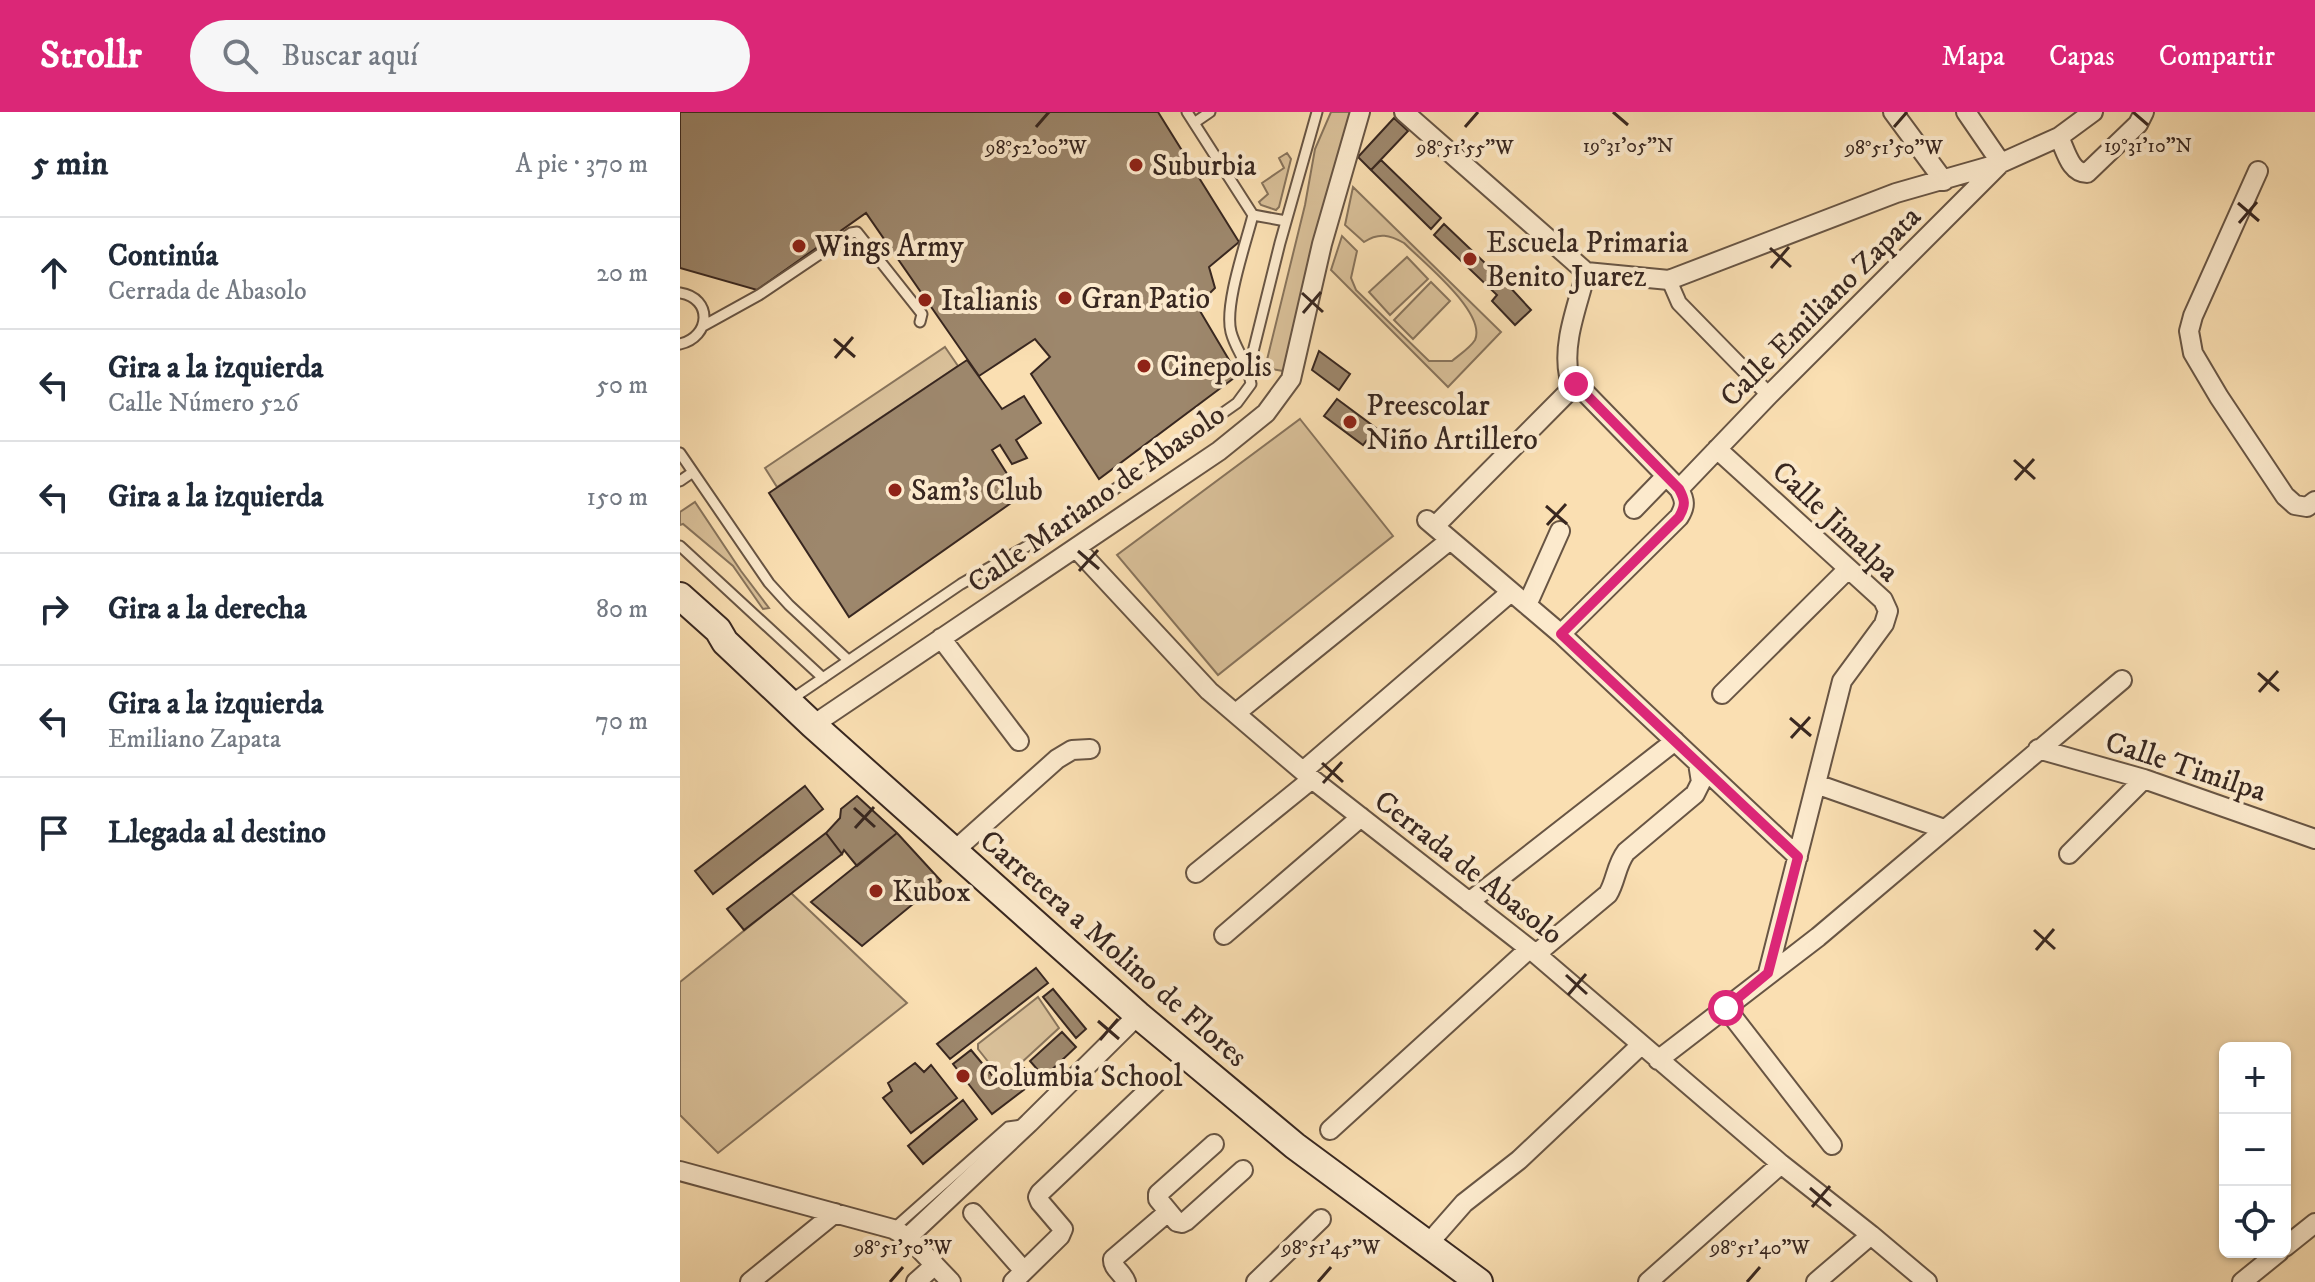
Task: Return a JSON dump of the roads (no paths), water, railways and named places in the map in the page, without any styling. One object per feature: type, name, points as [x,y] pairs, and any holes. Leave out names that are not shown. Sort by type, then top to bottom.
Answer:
[{"type":"main road","name":"Carretera a Molino de Flores","points":[[680,596],[718,630],[725,642]]},
{"type":"main road","name":"Carretera a Molino de Flores","points":[[680,607],[712,635],[725,642],[813,725],[1138,1015],[1295,1146],[1479,1282]]},
{"type":"street","name":"Calle Mariano de Abasolo","points":[[813,725],[1077,549],[1219,451],[1266,413],[1291,379],[1322,244],[1360,112]]},
{"type":"street","points":[[1404,112],[1586,272],[1669,280],[1896,193],[2001,163],[2059,137],[2093,112]]},
{"type":"street","points":[[1893,112],[1944,181]]},
{"type":"street","points":[[1966,112],[2001,163]]},
{"type":"street","points":[[2059,137],[2075,170],[2087,173],[2138,124],[2144,112]]},
{"type":"street","name":"Calle Emiliano Zapata","points":[[1634,509],[1717,449],[2001,163]]},
{"type":"street","points":[[2258,171],[2189,331],[2193,353],[2285,496],[2295,505],[2307,507],[2315,501]]},
{"type":"street","points":[[1561,634],[1679,517],[1685,499],[1569,376],[1566,361],[1586,272]]},
{"type":"street","points":[[1669,280],[1679,303],[1769,395]]},
{"type":"street","points":[[1576,384],[1431,523],[1561,634],[1798,857]]},
{"type":"street","name":"Calle Jimalpa","points":[[1717,449],[1883,600],[1888,611],[1884,624],[1842,681],[1816,784]]},
{"type":"street","points":[[1527,605],[1560,531]]},
{"type":"street","points":[[1236,713],[1450,540]]},
{"type":"street","name":"Cerrada de Abasolo","points":[[1077,549],[1191,673],[1236,713],[1308,775],[1532,951],[1781,1164],[1927,1282]]},
{"type":"street","points":[[1722,694],[1848,569]]},
{"type":"street","points":[[1196,873],[1511,592]]},
{"type":"street","points":[[941,638],[1019,741]]},
{"type":"street","points":[[1658,1060],[1818,937],[2122,680]]},
{"type":"street","points":[[1469,902],[1675,741]]},
{"type":"street","points":[[954,851],[1057,759],[1072,750],[1090,749]]},
{"type":"street","name":"Calle Timilpa","points":[[2038,749],[2144,779],[2315,839]]},
{"type":"street","points":[[1330,1130],[1532,951],[1608,894],[1626,852],[1695,794],[1701,782],[1698,763]]},
{"type":"street","points":[[2069,854],[2144,779]]},
{"type":"street","points":[[1768,973],[1816,784],[1944,829]]},
{"type":"street","points":[[1224,935],[1361,817]]},
{"type":"street","points":[[1726,1008],[1832,1145]]},
{"type":"street","points":[[900,1233],[1029,1123],[1138,1015]]},
{"type":"street","points":[[1428,1244],[1464,1203],[1519,1160],[1641,1045]]},
{"type":"street","points":[[973,1213],[1019,1276],[1060,1236],[1063,1229],[1040,1202],[1040,1193],[1157,1082]]},
{"type":"street","points":[[1214,1144],[1158,1194],[1158,1199],[1177,1222],[1182,1223],[1243,1170]]},
{"type":"street","points":[[1648,1282],[1781,1164]]},
{"type":"street","points":[[685,1178],[835,1213],[900,1233],[951,1282]]},
{"type":"street","points":[[1126,1282],[1114,1266],[1113,1259],[1168,1212]]},
{"type":"street","points":[[750,1282],[835,1213]]},
{"type":"street","points":[[1256,1282],[1321,1219]]},
{"type":"street","points":[[2291,1242],[2315,1223]]},
{"type":"street","points":[[1816,1282],[1871,1235]]},
{"type":"street","points":[[2242,1282],[2272,1258]]},
{"type":"street","points":[[916,1282],[935,1265]]},
{"type":"lane","points":[[788,702],[961,584],[1064,525],[1237,403],[1251,384],[1249,368],[1231,333],[1229,311],[1253,215],[1187,112]]},
{"type":"lane","points":[[1194,123],[1210,112]]},
{"type":"lane","points":[[1249,368],[1317,112]]},
{"type":"lane","points":[[1253,215],[1286,221]]},
{"type":"lane","points":[[703,326],[759,295],[851,233],[857,232],[922,314],[920,322]]},
{"type":"lane","points":[[680,293],[694,298],[704,315],[699,335],[680,345]]},
{"type":"lane","points":[[680,453],[769,583],[848,660]]},
{"type":"lane","points":[[680,481],[693,472]]},
{"type":"lane","points":[[680,546],[823,678]]},
{"type":"place","name":"Suburbia","points":[[1136,165]]},
{"type":"place","name":"Wings Army","points":[[799,246]]},
{"type":"place","name":"Escuela Primaria Benito Juarez","points":[[1470,259]]},
{"type":"place","name":"Gran Patio","points":[[1065,298]]},
{"type":"place","name":"Italianis","points":[[925,300]]},
{"type":"place","name":"Cinepolis","points":[[1144,366]]},
{"type":"place","name":"Preescolar Niño Artillero","points":[[1350,422]]},
{"type":"place","name":"Sam's Club","points":[[895,490]]},
{"type":"place","name":"Kubox","points":[[876,891]]},
{"type":"place","name":"Columbia School","points":[[963,1076]]}]
